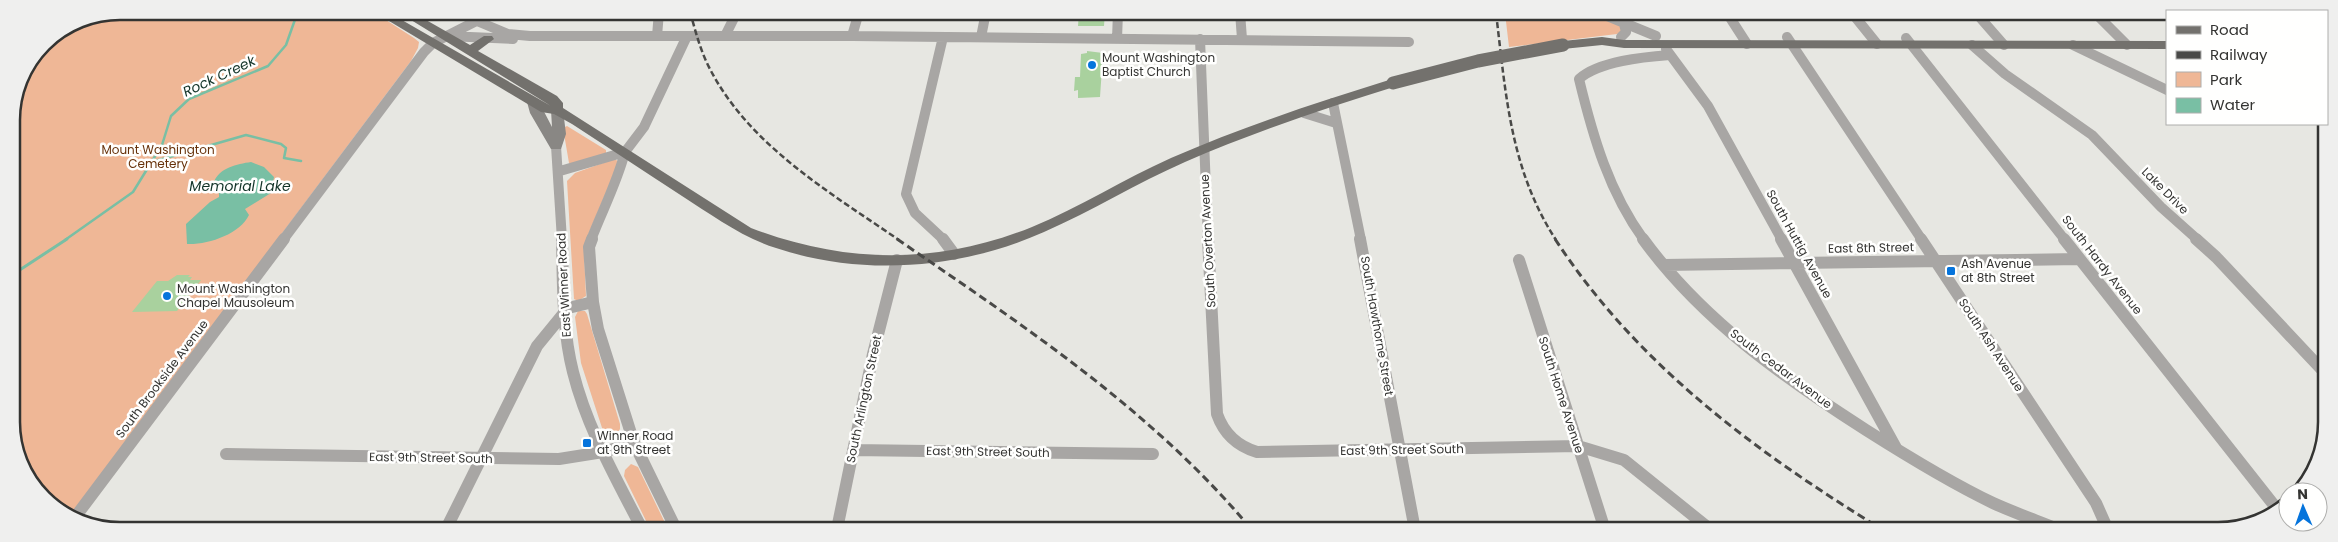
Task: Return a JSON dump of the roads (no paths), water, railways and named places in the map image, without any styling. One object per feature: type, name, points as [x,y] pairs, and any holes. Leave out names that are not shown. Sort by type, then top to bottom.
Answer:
[{"type":"main road","points":[[394,20],[533,102],[546,109],[558,110],[746,231],[774,243],[806,252],[896,265],[988,246],[1030,233],[1154,171],[1202,150],[1333,103],[1434,71],[1490,58],[1563,45],[1602,41],[1659,40],[2001,41],[2063,43],[2166,39]]},
{"type":"main road","points":[[418,20],[552,99],[557,103],[558,110]]},
{"type":"main road","points":[[1602,41],[1621,37],[1659,40]]},
{"type":"main road","points":[[471,50],[488,39]]},
{"type":"main road","points":[[1949,41],[1972,45],[2001,41]]},
{"type":"main road","points":[[2063,43],[2124,42],[2166,46]]},
{"type":"main road","points":[[505,85],[518,78]]},
{"type":"street","points":[[433,43],[480,20]]},
{"type":"street","points":[[657,36],[658,20]]},
{"type":"street","points":[[725,36],[733,20]]},
{"type":"street","points":[[852,36],[857,20]]},
{"type":"street","points":[[981,37],[984,20]]},
{"type":"street","points":[[1117,39],[1118,20]]},
{"type":"street","points":[[1241,20],[1242,40]]},
{"type":"street","points":[[1615,20],[1659,40],[1670,55]]},
{"type":"street","points":[[1731,20],[1745,40]]},
{"type":"street","points":[[1858,20],[1874,41]]},
{"type":"street","points":[[1982,20],[2001,41]]},
{"type":"street","points":[[2102,20],[2124,42]]},
{"type":"street","points":[[477,22],[508,34],[530,36],[852,36],[1408,42]]},
{"type":"street","points":[[1621,37],[1626,32],[1624,24]]},
{"type":"street","points":[[447,36],[511,40],[530,36]]},
{"type":"street","points":[[673,522],[634,443],[598,329],[590,247],[602,211],[619,175],[625,152],[644,127],[687,36]]},
{"type":"street","points":[[943,37],[906,194],[908,205],[915,215],[948,243],[954,254]]},
{"type":"street","name":"South Overton Avenue","points":[[1200,39],[1202,150],[1217,414],[1220,425],[1230,438]]},
{"type":"street","name":"South Ash Avenue","points":[[1789,40],[2096,503],[2104,522]]},
{"type":"street","name":"South Hardy Avenue","points":[[1908,41],[2274,505]]},
{"type":"street","name":"South Brookside Avenue","points":[[79,513],[300,220],[424,52],[433,43]]},
{"type":"street","points":[[2063,43],[2166,90]]},
{"type":"street","name":"Lake Drive","points":[[1972,45],[2005,74],[2092,135],[2161,207],[2216,257],[2318,366]]},
{"type":"street","name":"South Huttig Avenue","points":[[1670,55],[1708,106],[1897,450]]},
{"type":"street","name":"South Cedar Avenue","points":[[1670,55],[1647,56],[1588,72],[1579,79],[1590,126],[1612,187],[1632,223],[1664,265],[1708,311],[1757,354],[1825,404],[1924,468],[1995,504],[2040,522]]},
{"type":"street","name":"East Winner Road","points":[[533,102],[537,113],[556,146],[560,171],[564,311],[568,348],[576,384],[588,421],[638,522]]},
{"type":"street","name":"South Hawthorne Street","points":[[1333,103],[1336,123],[1340,130],[1414,522]]},
{"type":"street","name":"East Winner Road","points":[[556,146],[559,134],[558,110]]},
{"type":"street","points":[[1304,114],[1336,123]]},
{"type":"street","points":[[560,171],[625,152]]},
{"type":"street","name":"East 8th Street","points":[[1664,265],[2079,259]]},
{"type":"street","name":"South Home Avenue","points":[[1519,260],[1602,522]]},
{"type":"street","name":"South Arlington Street","points":[[839,522],[873,354],[896,265]]},
{"type":"street","points":[[450,522],[537,346],[564,311],[594,302]]},
{"type":"street","name":"East 9th Street South","points":[[1230,438],[1244,448],[1257,452],[1578,446],[1624,460],[1701,522]]},
{"type":"street","name":"East 9th Street South","points":[[226,454],[559,459],[603,452],[634,443]]},
{"type":"street","name":"East 9th Street South","points":[[853,450],[1153,454]]},
{"type":"water","name":"Memorial Lake","points":[[251,162],[264,167],[274,177],[271,193],[245,209],[249,215],[245,222],[231,233],[204,243],[187,244],[186,224],[210,202],[219,197],[219,185],[214,182],[216,177],[224,170]]},
{"type":"waterway","name":"Rock Creek","points":[[65,240],[133,192],[162,145],[171,116],[189,99],[268,66],[286,45],[295,20]]},
{"type":"waterway","points":[[152,162],[246,135],[281,144],[286,148],[284,158],[301,161]]},
{"type":"waterway","name":"Rock Creek","points":[[20,270],[67,239]]},
{"type":"railway","points":[[692,20],[707,63],[723,92],[743,118],[791,164],[899,240]]},
{"type":"railway","points":[[1497,20],[1507,102],[1519,159],[1541,213],[1556,240]]},
{"type":"railway","points":[[897,239],[1085,372],[1172,446],[1245,522]]},
{"type":"railway","points":[[1555,239],[1588,285],[1623,327],[1702,403],[1790,469],[1870,522]]},
{"type":"place","name":"Mount Washington Baptist Church","points":[[1092,65]]},
{"type":"place","name":"Ash Avenue at 8th Street","points":[[1951,271]]},
{"type":"place","name":"Mount Washington Chapel Mausoleum","points":[[167,296]]},
{"type":"place","name":"Winner Road at 9th Street","points":[[587,443]]},
{"type":"park label","name":"Mount Washington Cemetery","points":[[158,157]]}]
